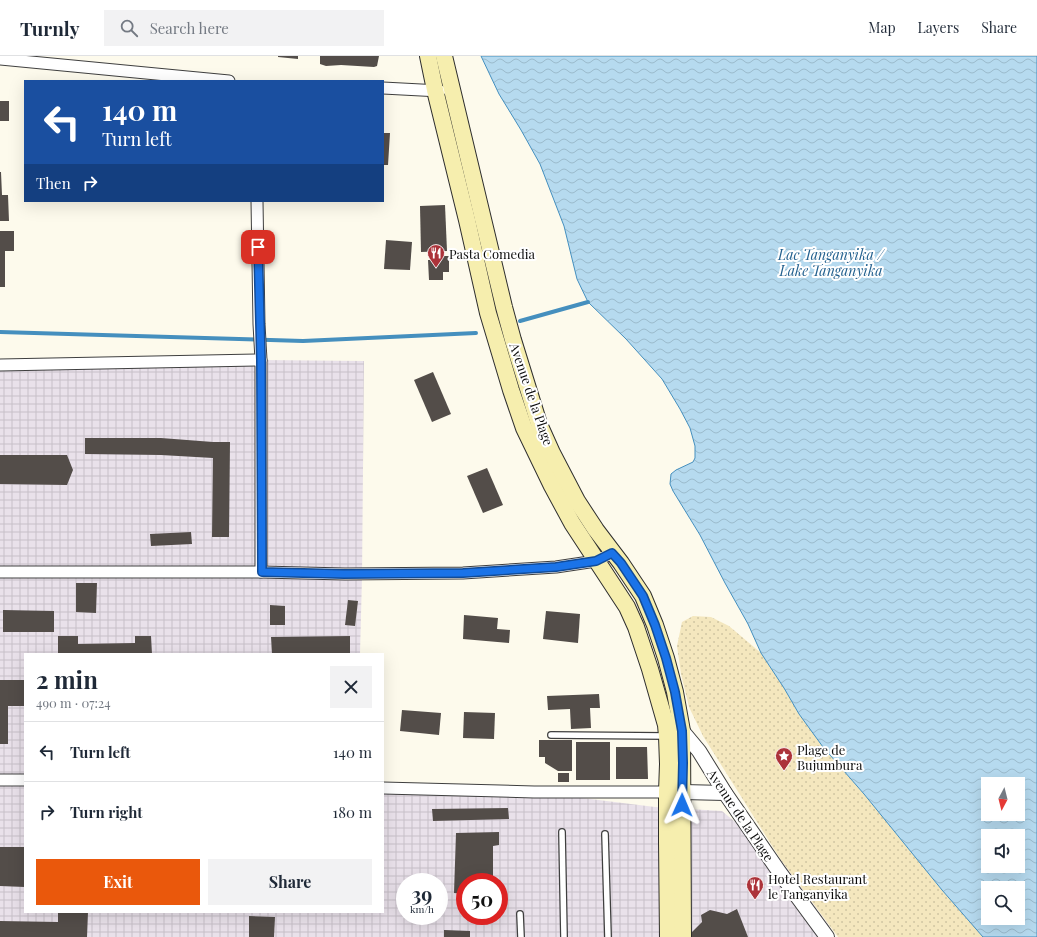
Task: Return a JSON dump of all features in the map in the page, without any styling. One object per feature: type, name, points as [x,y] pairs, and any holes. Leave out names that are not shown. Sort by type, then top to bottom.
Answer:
[{"type":"main road","name":"Avenue de la Plage","points":[[428,56],[488,313],[524,428],[572,523],[627,607],[636,626],[666,725],[675,734]]},
{"type":"main road","name":"Avenue de la Plage","points":[[444,56],[504,307],[539,424],[577,501],[643,596],[666,658],[675,692],[675,734],[668,764],[675,792]]},
{"type":"main road","points":[[668,937],[667,842],[675,792]]},
{"type":"main road","points":[[675,792],[683,937]]},
{"type":"street","points":[[0,59],[218,80]]},
{"type":"street","points":[[384,88],[435,90],[453,93]]},
{"type":"street","points":[[258,202],[261,355],[262,572]]},
{"type":"street","points":[[0,365],[261,355]]},
{"type":"street","points":[[0,572],[262,572],[344,574],[463,573],[556,567],[596,561],[612,553]]},
{"type":"street","name":"Avenue de la Plage","points":[[675,734],[699,751],[725,793],[827,937]]},
{"type":"street","points":[[0,780],[24,780]]},
{"type":"street","points":[[384,788],[534,792],[725,793]]},
{"type":"lane","points":[[551,735],[675,734]]},
{"type":"lane","points":[[562,832],[564,937]]},
{"type":"lane","points":[[605,834],[608,937]]},
{"type":"lane","points":[[520,914],[521,937]]},
{"type":"shaded area","points":[[261,360],[364,361],[360,653],[24,653],[24,913],[384,913],[384,788],[534,792],[655,807],[722,811],[781,860],[830,927],[830,937],[0,937],[0,365]]},
{"type":"sand","name":"Plage de Bujumbura","points":[[693,616],[711,617],[729,626],[761,653],[799,714],[823,747],[983,937],[838,937],[781,860],[703,736],[689,707],[681,674],[677,646],[682,622]]},
{"type":"water","name":"Lac Tanganyika / Lake Tanganyika","points":[[481,56],[1037,56],[1037,937],[983,937],[823,747],[799,714],[761,653],[748,624],[700,535],[670,484],[671,474],[693,462],[695,458],[695,446],[690,428],[662,379],[626,339],[588,302],[577,279],[564,226],[540,164],[499,94]]},
{"type":"building","points":[[298,56],[298,59],[278,57]]},
{"type":"building","points":[[320,56],[379,56],[377,66],[374,67],[341,65],[326,66],[320,64]]},
{"type":"building","points":[[0,101],[9,101],[9,121],[0,121]]},
{"type":"building","points":[[384,133],[390,133],[388,165],[384,165]]},
{"type":"building","points":[[0,172],[2,195],[8,195],[9,221],[0,221]]},
{"type":"building","points":[[445,205],[447,251],[421,252],[420,206]]},
{"type":"building","points":[[0,231],[14,231],[14,251],[5,251],[5,287],[0,287]]},
{"type":"building","points":[[386,240],[412,242],[410,270],[384,269]]},
{"type":"building","points":[[438,256],[449,256],[449,272],[443,272],[443,280],[429,280],[428,260],[438,260]]},
{"type":"building","points":[[433,372],[451,414],[432,422],[414,380]]},
{"type":"building","points":[[85,438],[161,438],[230,442],[229,537],[212,537],[213,458],[161,455],[85,454]]},
{"type":"building","points":[[0,455],[67,455],[73,470],[67,485],[0,484]]},
{"type":"building","points":[[487,468],[503,505],[483,513],[467,476]]},
{"type":"building","points":[[191,532],[192,544],[151,546],[150,534]]},
{"type":"building","points":[[76,583],[97,583],[96,613],[76,612]]},
{"type":"building","points":[[348,600],[358,601],[355,626],[345,625]]},
{"type":"building","points":[[270,605],[285,606],[285,625],[270,625]]},
{"type":"building","points":[[3,610],[54,611],[54,632],[3,632]]},
{"type":"building","points":[[546,611],[580,614],[578,643],[543,639]]},
{"type":"building","points":[[464,615],[498,618],[497,629],[510,630],[509,643],[463,639]]},
{"type":"building","points":[[58,636],[78,636],[78,644],[135,643],[135,636],[151,636],[152,653],[58,653]]},
{"type":"building","points":[[350,636],[350,653],[272,653],[271,637]]},
{"type":"building","points":[[0,680],[24,680],[24,706],[8,706],[8,744],[0,744]]},
{"type":"building","points":[[599,694],[600,708],[590,708],[591,728],[571,729],[570,709],[548,710],[547,696]]},
{"type":"building","points":[[402,710],[441,713],[439,735],[400,731]]},
{"type":"building","points":[[464,712],[495,713],[494,739],[463,738]]},
{"type":"building","points":[[539,740],[572,740],[572,771],[558,771],[545,763],[545,757],[539,757]]},
{"type":"building","points":[[576,742],[610,742],[610,780],[576,780]]},
{"type":"building","points":[[616,747],[647,747],[648,779],[616,779]]},
{"type":"building","points":[[558,773],[569,773],[569,782],[558,782]]},
{"type":"building","points":[[508,808],[509,819],[433,821],[432,809]]},
{"type":"building","points":[[499,832],[499,845],[493,846],[493,873],[456,873],[456,893],[454,893],[456,833]]},
{"type":"building","points":[[0,847],[24,847],[24,887],[0,886]]},
{"type":"building","points":[[737,909],[748,937],[687,937],[702,922],[701,915],[710,910],[727,914]]},
{"type":"building","points":[[58,913],[88,913],[87,937],[0,937],[0,921],[58,922]]},
{"type":"building","points":[[249,916],[275,917],[274,937],[249,937]]},
{"type":"building","points":[[444,930],[470,931],[470,937],[444,937]]},
{"type":"waterway","points":[[520,321],[588,302]]},
{"type":"waterway","points":[[0,332],[303,341],[476,333]]},
{"type":"place","name":"Pasta Comedia","points":[[436,268]]},
{"type":"place","name":"Plage de Bujumbura","points":[[784,771]]},
{"type":"place","name":"Hotel Restaurant le Tanganyika","points":[[755,900]]},
{"type":"route","points":[[258,247],[261,360],[262,572],[344,574],[463,573],[556,567],[596,561],[612,553],[621,563],[643,596],[666,658],[675,692],[682,731],[682,805]]}]
